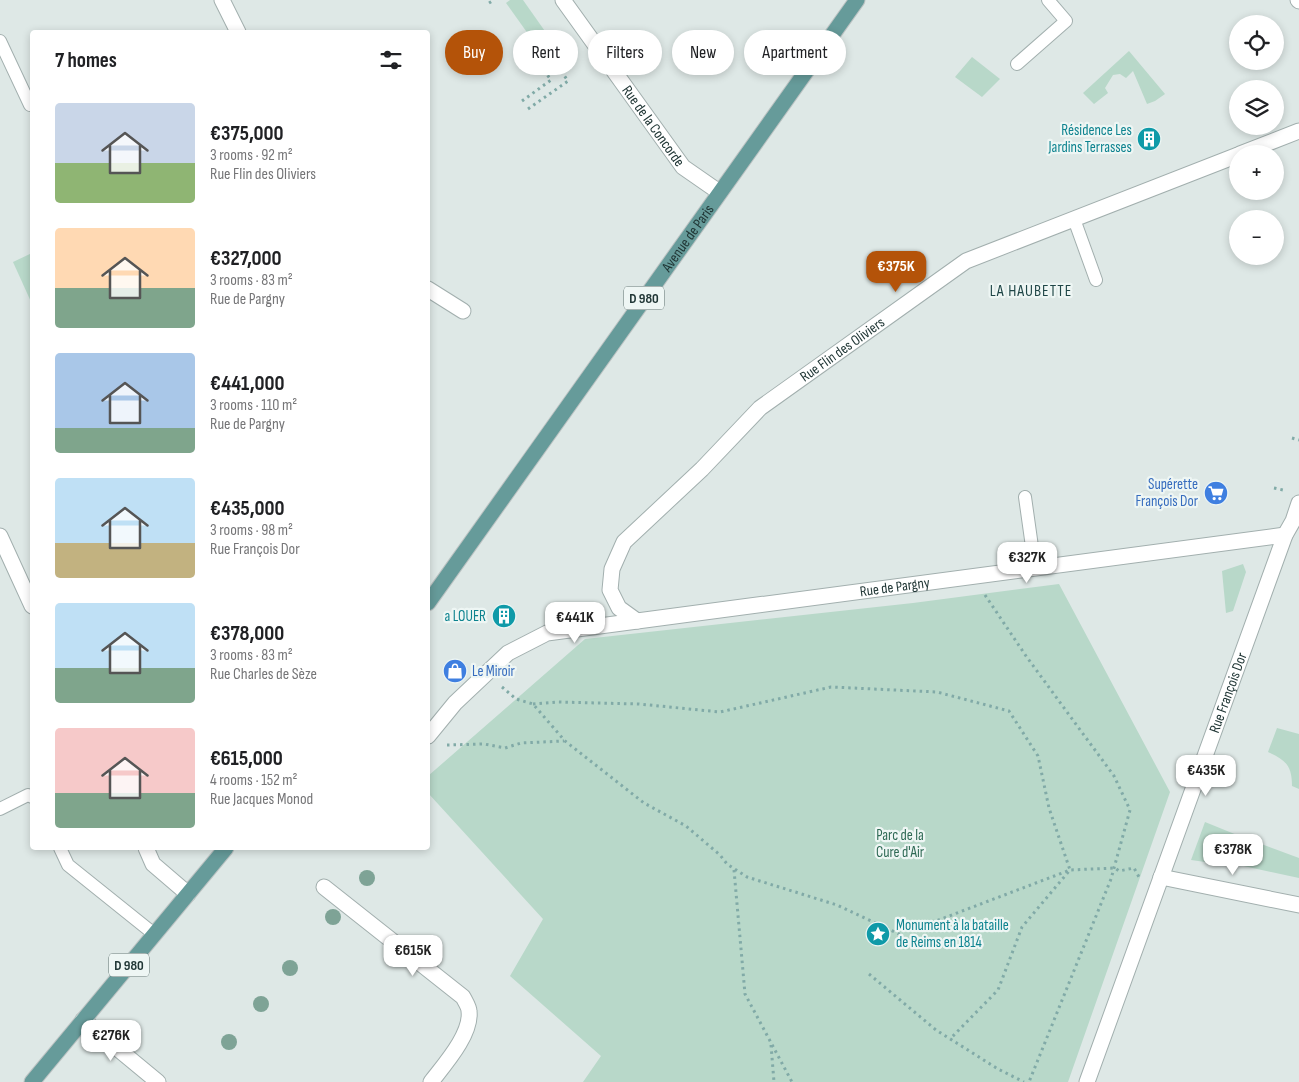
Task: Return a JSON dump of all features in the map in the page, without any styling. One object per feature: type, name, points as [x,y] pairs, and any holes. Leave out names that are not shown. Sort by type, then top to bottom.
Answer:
[{"type":"main road","name":"Avenue de Paris","points":[[430,601],[857,0]]},
{"type":"main road","name":"D 980","points":[[32,1082],[224,850]]},
{"type":"street","points":[[222,0],[237,30]]},
{"type":"street","name":"Rue de la Concorde","points":[[563,0],[683,167],[719,192]]},
{"type":"street","name":"Rue Flin des Oliviers","points":[[1262,145],[1299,131]]},
{"type":"street","name":"Rue Flin des Oliviers","points":[[637,621],[619,608],[610,590],[612,569],[624,542],[702,469],[760,408],[966,261],[1229,158]]},
{"type":"street","points":[[430,290],[463,312]]},
{"type":"street","name":"Rue François Dor","points":[[1087,1082],[1285,535],[1296,522],[1299,503]]},
{"type":"street","name":"Rue de Pargny","points":[[489,671],[508,653],[547,633],[1285,535]]},
{"type":"street","points":[[0,536],[30,602]]},
{"type":"street","points":[[430,734],[455,703],[489,671]]},
{"type":"street","points":[[147,850],[154,864],[188,894]]},
{"type":"street","points":[[1161,877],[1299,905]]},
{"type":"street","points":[[324,887],[462,997],[469,1011],[467,1027],[454,1052],[431,1082]]},
{"type":"street","points":[[83,1020],[158,1082]]},
{"type":"lane","points":[[1017,64],[1066,21],[1048,0]]},
{"type":"lane","points":[[0,41],[30,105]]},
{"type":"lane","points":[[1074,218],[1096,280]]},
{"type":"lane","points":[[1025,497],[1035,568]]},
{"type":"lane","points":[[0,809],[28,795],[30,796]]},
{"type":"lane","points":[[61,850],[68,865],[154,934]]},
{"type":"path","points":[[489,3],[494,0]]},
{"type":"path","points":[[522,101],[551,80],[547,75]]},
{"type":"path","points":[[528,109],[568,81],[564,75]]},
{"type":"path","points":[[1292,438],[1299,440]]},
{"type":"path","points":[[1274,488],[1283,490]]},
{"type":"path","points":[[985,594],[1026,656],[1114,776],[1130,810],[1114,868],[1030,1082]]},
{"type":"path","points":[[489,671],[516,699],[533,704],[557,702],[639,704],[720,712],[831,687],[937,692],[1009,711],[1038,756],[1049,808],[1070,870]]},
{"type":"path","points":[[533,704],[565,741],[644,803],[686,826],[734,869],[747,877],[837,905],[901,935]]},
{"type":"path","points":[[444,744],[452,747],[484,744],[505,748],[521,743],[565,741]]},
{"type":"path","points":[[1225,890],[1242,837]]},
{"type":"path","points":[[899,926],[936,921],[1070,870],[1114,868],[1119,871],[1134,868],[1142,882]]},
{"type":"path","points":[[734,869],[745,994],[792,1082]]},
{"type":"path","points":[[950,1039],[998,990],[1022,927],[1070,870]]},
{"type":"path","points":[[869,974],[936,1030],[998,1069],[1024,1082]]},
{"type":"path","points":[[771,1043],[774,1082]]},
{"type":"green space","points":[[510,0],[523,0],[544,30],[525,30],[506,3]]},
{"type":"green space","points":[[1129,51],[1165,94],[1147,104],[1133,71],[1126,78],[1120,74],[1113,75],[1105,88],[1108,93],[1094,104],[1083,93]]},
{"type":"green space","points":[[972,57],[1000,79],[982,97],[955,77]]},
{"type":"green space","points":[[30,254],[30,300],[13,262]]},
{"type":"green space","points":[[1243,564],[1246,572],[1233,611],[1226,613],[1222,571]]},
{"type":"green space","name":"Parc de la Cure d'Air","points":[[1059,584],[1170,792],[1068,1082],[583,1082],[601,1056],[510,976],[543,919],[430,795],[430,774],[585,639],[913,603]]},
{"type":"green space","points":[[1277,728],[1299,734],[1299,789],[1292,786],[1291,773],[1287,764],[1268,752]]},
{"type":"green space","points":[[1205,822],[1237,835],[1226,865],[1191,860]]},
{"type":"green space","points":[[1248,839],[1299,858],[1299,878],[1239,865]]},
{"type":"place","name":"Résidence Les Jardins Terrasses","points":[[1149,139]]},
{"type":"place","name":"Supérette François Dor","points":[[1216,493]]},
{"type":"place","name":"a LOUER","points":[[504,616]]},
{"type":"place","name":"Le Miroir","points":[[455,671]]},
{"type":"place","name":"Monument à la bataille de Reims en 1814","points":[[878,934]]},
{"type":"district","name":"LA HAUBETTE","points":[[1031,290]]}]
